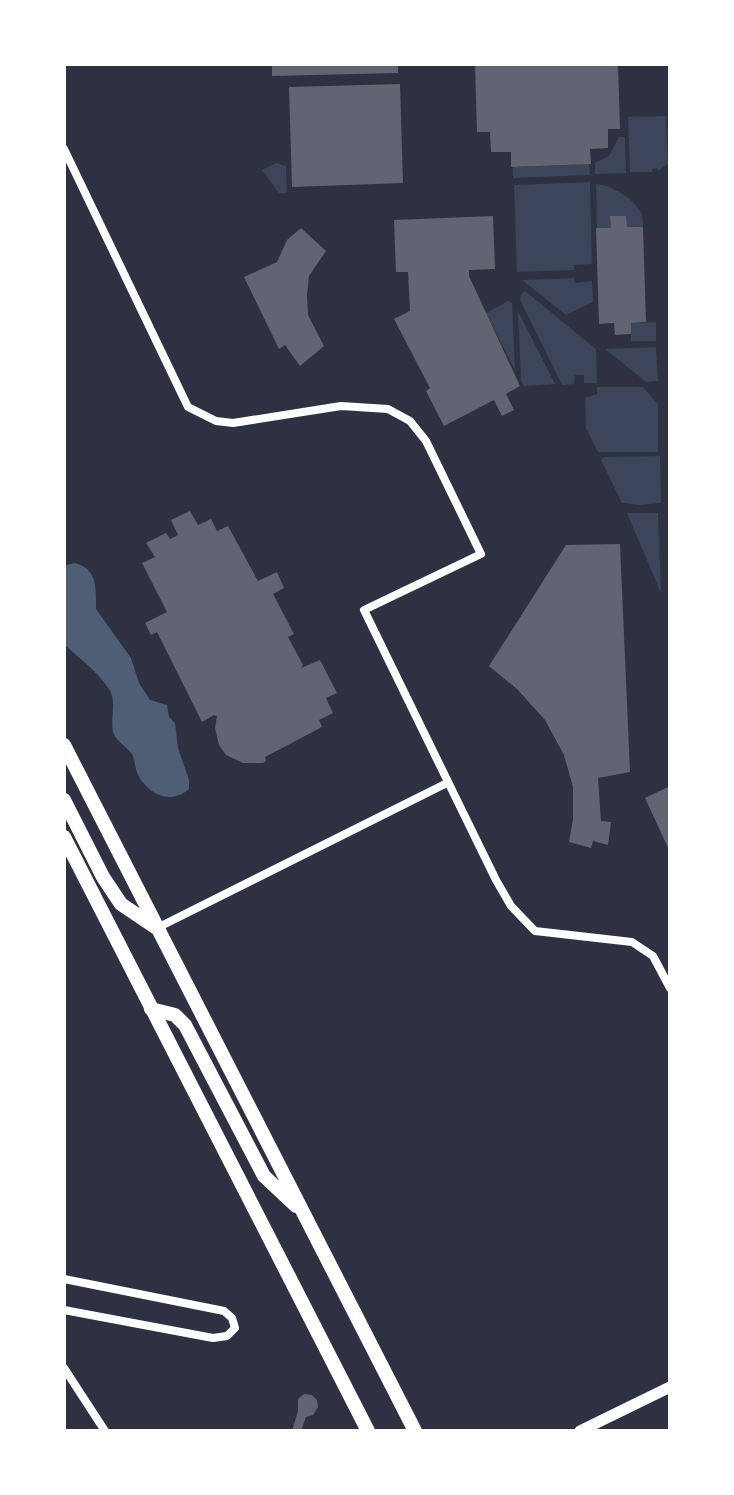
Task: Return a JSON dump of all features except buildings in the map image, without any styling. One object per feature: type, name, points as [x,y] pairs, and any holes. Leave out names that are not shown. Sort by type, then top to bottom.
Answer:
[{"type":"main road","points":[[64,745],[415,1431]]},
{"type":"main road","points":[[64,800],[103,877],[121,904],[157,928]]},
{"type":"main road","points":[[64,837],[368,1431]]},
{"type":"main road","points":[[151,1009],[175,1015],[185,1025],[264,1176],[302,1211]]},
{"type":"street","points":[[64,149],[188,407],[216,421],[233,423],[341,406],[388,409],[410,421],[426,441],[481,554],[364,610],[447,783],[511,906],[535,931],[632,942],[653,956],[670,988]]},
{"type":"street","points":[[157,928],[447,783]]},
{"type":"street","points":[[64,1279],[224,1311],[232,1318],[235,1328],[227,1336],[213,1338],[64,1310]]},
{"type":"street","points":[[64,1368],[105,1431]]},
{"type":"street","points":[[580,1431],[670,1387]]},
{"type":"shaded area","points":[[666,116],[668,163],[659,171],[657,168],[652,172],[630,172],[628,117]]},
{"type":"shaded area","points":[[619,137],[625,137],[626,173],[595,174],[595,163],[609,156]]},
{"type":"shaded area","points":[[276,163],[286,166],[287,193],[279,193],[262,170]]},
{"type":"shaded area","points":[[589,164],[590,175],[513,178],[513,167]]},
{"type":"shaded area","points":[[590,182],[592,264],[574,265],[574,270],[517,272],[514,185]]},
{"type":"shaded area","points":[[596,184],[615,189],[628,198],[642,214],[643,227],[627,227],[626,216],[611,216],[611,228],[597,228]]},
{"type":"shaded area","points":[[574,278],[575,283],[592,281],[593,302],[566,315],[522,280]]},
{"type":"shaded area","points":[[525,291],[596,349],[597,383],[584,383],[584,375],[575,375],[574,384],[562,385],[520,300]]},
{"type":"shaded area","points":[[508,301],[512,303],[515,370],[486,313]]},
{"type":"shaded area","points":[[518,311],[555,384],[524,386],[521,381]]},
{"type":"shaded area","points":[[656,322],[656,341],[631,341],[631,323]]},
{"type":"shaded area","points":[[656,347],[658,381],[646,382],[605,349]]},
{"type":"shaded area","points":[[597,387],[643,387],[658,404],[658,452],[598,452],[586,428],[585,398],[597,394]]},
{"type":"shaded area","points":[[660,456],[661,503],[622,503],[601,460],[604,457]]},
{"type":"shaded area","points":[[627,513],[658,513],[661,593]]},
{"type":"shaded area","points":[[74,563],[92,574],[96,609],[131,658],[139,683],[150,700],[167,705],[169,717],[175,723],[178,748],[189,780],[189,789],[182,794],[161,796],[143,782],[133,756],[113,732],[113,699],[109,689],[64,644],[64,566]]}]
